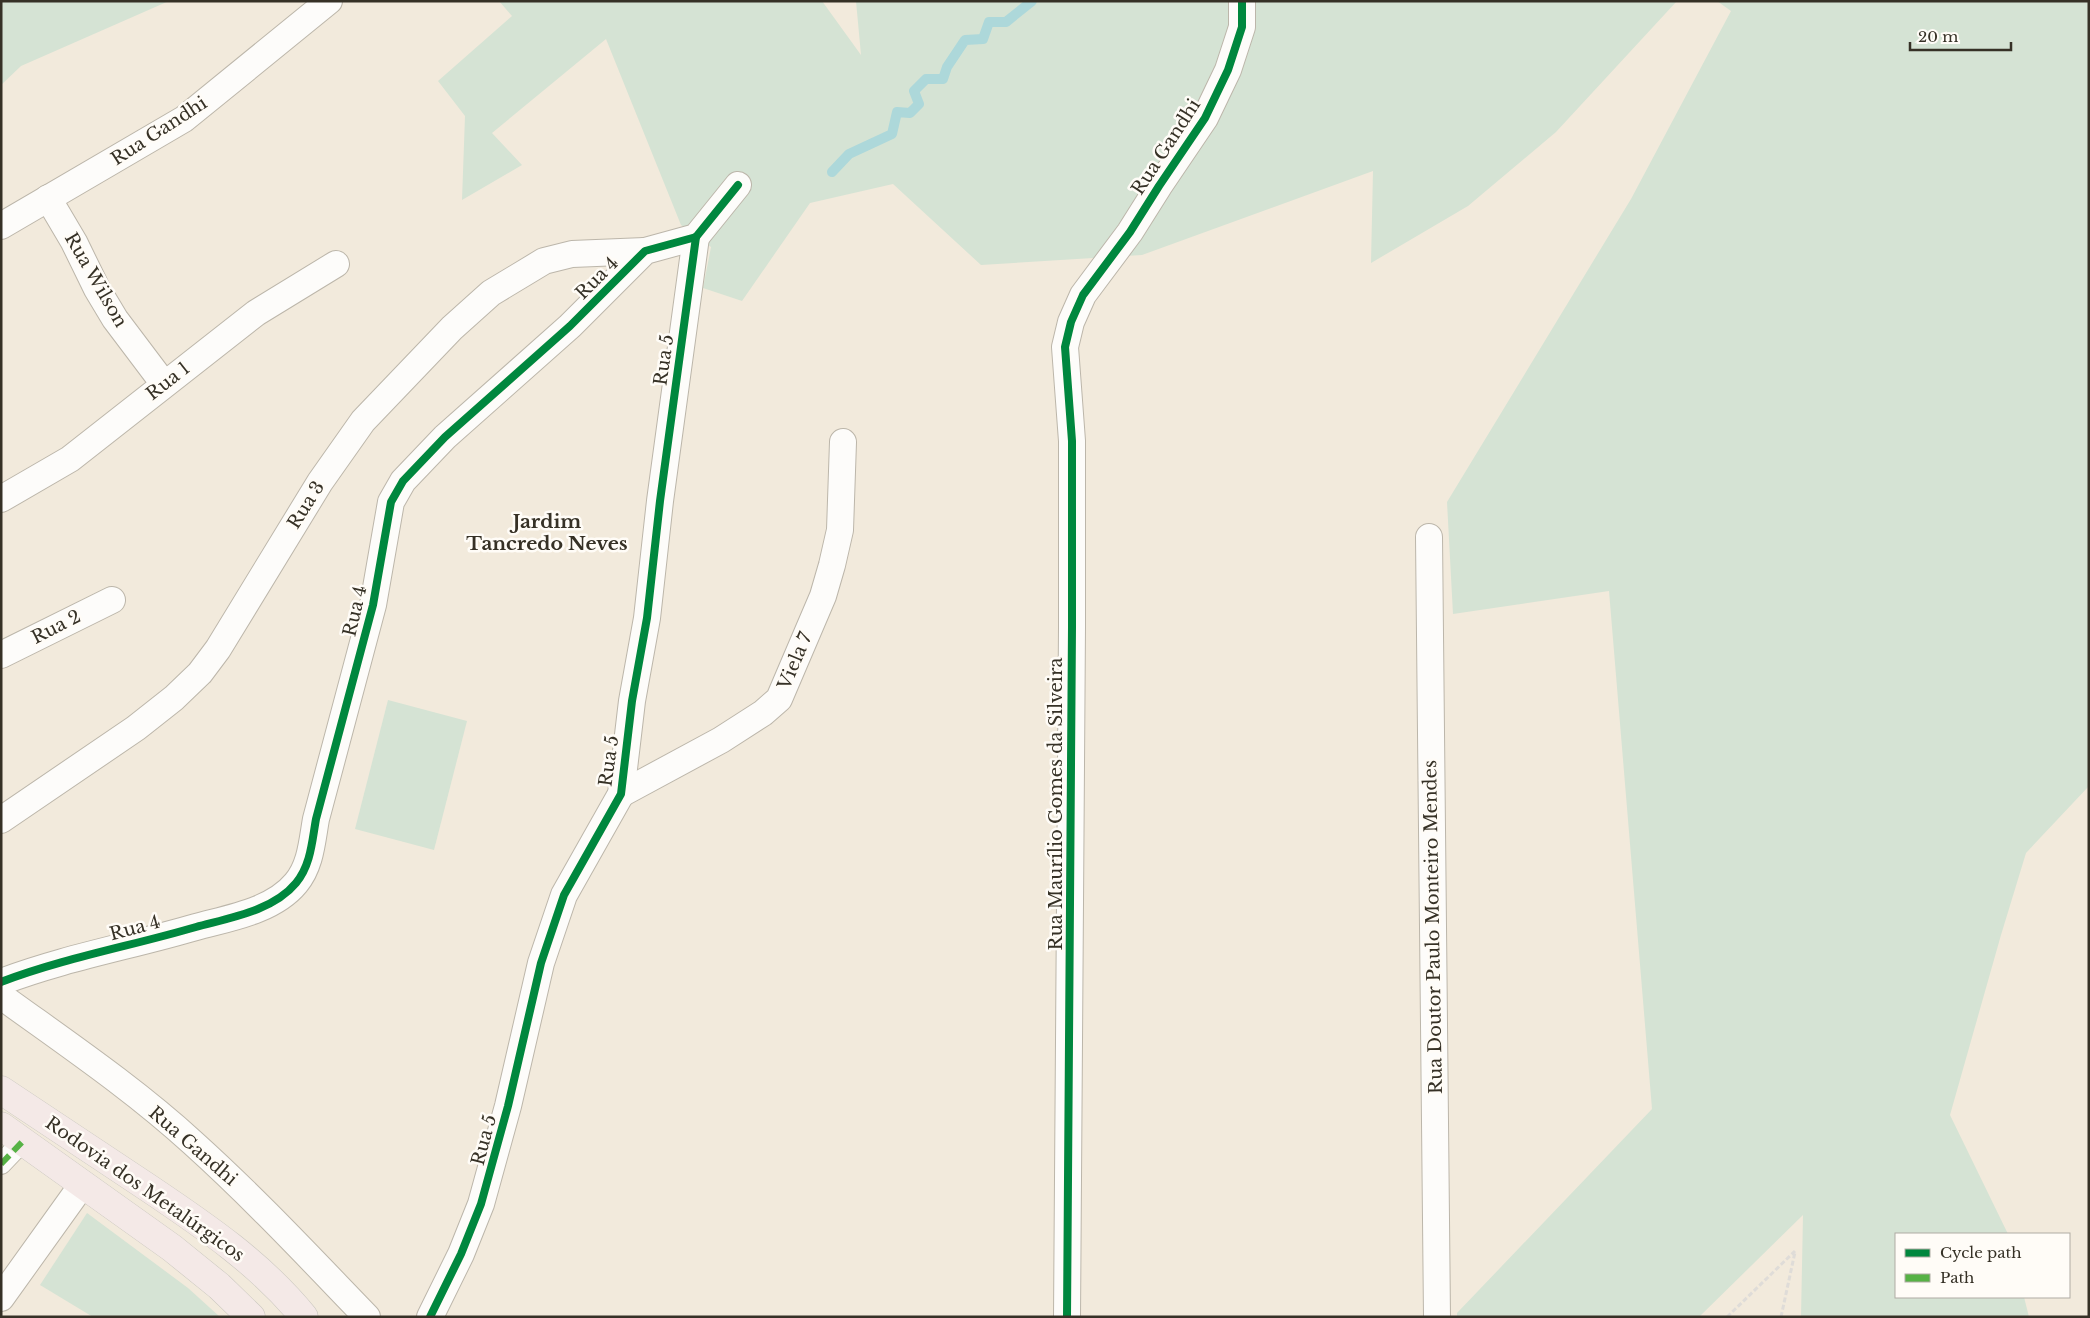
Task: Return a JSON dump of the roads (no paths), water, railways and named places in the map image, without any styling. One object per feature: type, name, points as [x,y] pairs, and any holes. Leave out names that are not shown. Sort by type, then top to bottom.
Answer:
[{"type":"main road","name":"Rodovia dos Metalúrgicos","points":[[1,1090],[235,1248],[275,1284],[304,1317]]},
{"type":"main road","name":"Rodovia dos Metalúrgicos","points":[[12,1134],[172,1248],[218,1286],[251,1317]]},
{"type":"street","name":"Rua Gandhi","points":[[1,226],[184,118],[329,1]]},
{"type":"street","name":"Rua Gandhi","points":[[1083,295],[1130,232],[1205,118],[1228,70],[1242,27],[1242,1]]},
{"type":"street","points":[[696,236],[738,185]]},
{"type":"street","name":"Rua Wilson","points":[[48,198],[115,319],[164,384]]},
{"type":"street","name":"Rua 4","points":[[1,982],[35,969],[145,942],[246,913],[275,900],[295,885],[305,871],[307,864],[316,819],[373,605],[391,502],[403,481],[421,460],[570,326],[645,252],[696,236]]},
{"type":"street","name":"Rua 5","points":[[430,1317],[461,1254],[481,1204],[496,1152],[542,963],[564,895],[621,794],[632,701],[647,618],[696,236]]},
{"type":"street","name":"Rua 3","points":[[1,820],[136,728],[174,698],[200,674],[227,634],[320,482],[363,421],[445,334],[491,293],[544,261],[572,254],[645,252]]},
{"type":"street","name":"Rua 1","points":[[1,499],[70,459],[256,313],[336,264]]},
{"type":"street","name":"Rua Maurílio Gomes da Silveira","points":[[1067,1317],[1072,441],[1065,347],[1071,322],[1083,295]]},
{"type":"street","name":"Viela 7","points":[[621,794],[721,740],[763,713],[778,699],[823,596],[832,565],[840,530],[843,442]]},
{"type":"street","name":"Rua Doutor Paulo Monteiro Mendes","points":[[1429,537],[1436,1317]]},
{"type":"street","name":"Rua 2","points":[[1,655],[112,600]]},
{"type":"street","name":"Rua Gandhi","points":[[1,996],[112,1076],[192,1142],[254,1200],[367,1317]]},
{"type":"street","points":[[1,1164],[12,1134]]},
{"type":"street","points":[[1,1298],[82,1185]]},
{"type":"waterway","points":[[832,172],[849,154],[892,134],[897,112],[910,113],[919,104],[914,91],[926,79],[943,79],[947,67],[965,40],[983,39],[989,22],[1006,22],[1032,1]]},
{"type":"district","name":"Jardim Tancredo Neves","points":[[547,532]]}]
